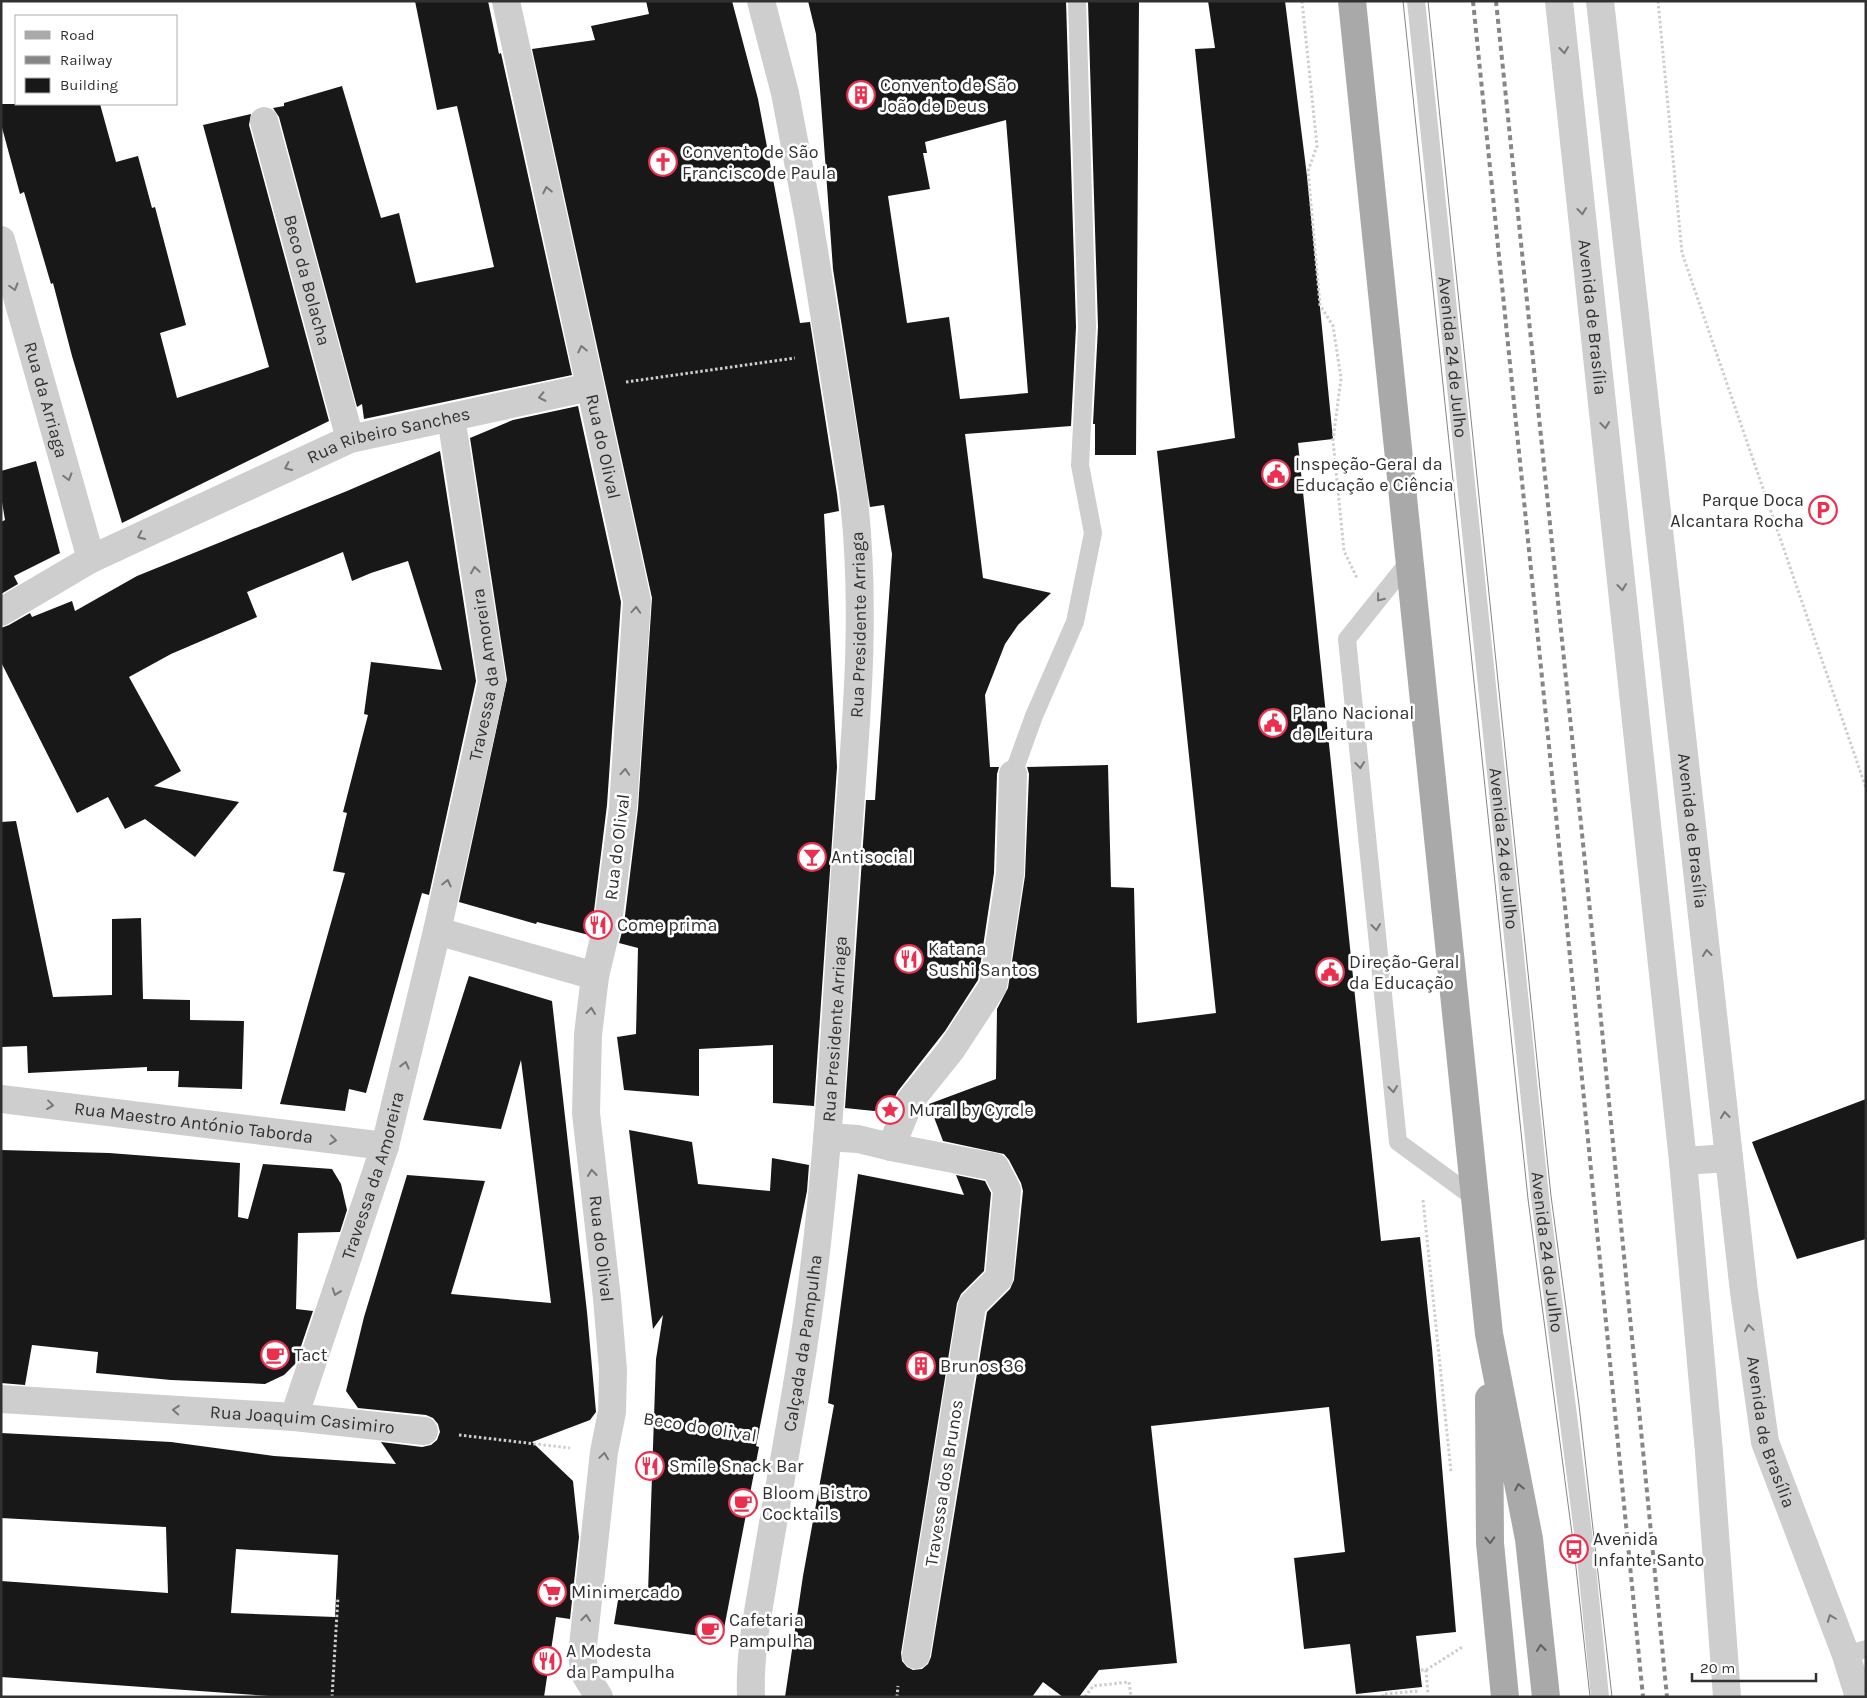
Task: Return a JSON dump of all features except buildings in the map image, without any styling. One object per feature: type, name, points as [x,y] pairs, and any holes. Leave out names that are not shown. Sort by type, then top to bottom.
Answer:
[{"type":"main road","points":[[1352,1],[1411,560],[1489,1334],[1490,1543],[1505,1697]]},
{"type":"main road","points":[[1489,1334],[1530,1539],[1546,1697]]},
{"type":"street","name":"Rua do Olival","points":[[506,1],[637,601],[623,806],[608,922],[595,976],[588,1035],[586,1113],[607,1298],[613,1370],[612,1412],[604,1452],[582,1655],[585,1674],[599,1697]]},
{"type":"street","name":"Rua Presidente Arriaga","points":[[761,1],[784,93],[809,220],[853,492],[860,560],[860,662],[827,1137]]},
{"type":"street","name":"Avenida de Brasília","points":[[1558,1],[1573,125],[1683,1161],[1727,1697]]},
{"type":"street","name":"Avenida de Brasília","points":[[1600,1],[1744,1292],[1765,1442],[1856,1652],[1859,1697]]},
{"type":"street","name":"Beco da Bolacha","points":[[264,121],[350,439]]},
{"type":"street","points":[[1573,125],[1615,122]]},
{"type":"street","name":"Rua da Arriaga","points":[[1,240],[91,559]]},
{"type":"street","name":"Rua Ribeiro Sanches","points":[[1,612],[91,559],[350,439],[590,387]]},
{"type":"street","name":"Travessa da Amoreira","points":[[294,1417],[385,1146],[437,931],[492,682],[451,417]]},
{"type":"street","points":[[1614,509],[1657,504]]},
{"type":"street","points":[[891,1147],[910,1101],[951,1050],[993,986],[1010,874],[1013,774]]},
{"type":"street","points":[[437,931],[595,976]]},
{"type":"street","name":"Rua Maestro António Taborda","points":[[1,1099],[385,1146]]},
{"type":"street","name":"Travessa dos Brunos","points":[[827,1137],[858,1139],[995,1167],[1007,1190],[999,1278],[972,1305],[916,1655]]},
{"type":"street","name":"Calçada da Pampulha","points":[[751,1697],[750,1682],[755,1630],[788,1441],[812,1281],[827,1137]]},
{"type":"street","points":[[1683,1161],[1729,1158]]},
{"type":"street","name":"Rua Joaquim Casimiro","points":[[1,1399],[294,1417],[424,1431]]},
{"type":"lane","points":[[1013,774],[1034,716],[1075,622],[1093,534],[1080,465],[1087,327],[1077,1]]},
{"type":"lane","name":"Avenida 24 de Julho","points":[[1416,1],[1540,1197],[1585,1548],[1600,1697]]},
{"type":"lane","points":[[1411,560],[1347,639],[1398,1142],[1476,1199]]},
{"type":"path","points":[[1658,1],[1682,253],[1866,788]]},
{"type":"path","points":[[590,387],[798,357]]},
{"type":"path","name":"Beco do Olival","points":[[612,1412],[788,1441]]},
{"type":"path","points":[[424,1431],[604,1452]]},
{"type":"path","points":[[332,1697],[338,1597]]},
{"type":"path","points":[[1420,1670],[1426,1670],[1428,1694]]},
{"type":"path","points":[[1086,1697],[1093,1686],[1129,1682],[1131,1697]]},
{"type":"path","points":[[1383,1696],[1418,1690]]},
{"type":"tram line","points":[[1403,1],[1528,1199],[1574,1549],[1590,1697]]},
{"type":"tram line","points":[[1428,1],[1551,1196],[1579,1405],[1612,1697]]},
{"type":"railway","points":[[1473,1],[1643,1697]]},
{"type":"railway","points":[[1496,1],[1597,979],[1667,1697]]},
{"type":"place","name":"Convento de São João de Deus","points":[[861,95]]},
{"type":"place","name":"Convento de São Francisco de Paula","points":[[663,162]]},
{"type":"place","name":"Inspeção-Geral da Educação e Ciência","points":[[1276,474]]},
{"type":"place","name":"Parque Doca Alcantara Rocha","points":[[1823,510]]},
{"type":"place","name":"Plano Nacional de Leitura","points":[[1273,723]]},
{"type":"place","name":"Antisocial","points":[[812,857]]},
{"type":"place","name":"Come prima","points":[[598,925]]},
{"type":"place","name":"Katana Sushi Santos","points":[[909,959]]},
{"type":"place","name":"Direção-Geral da Educação","points":[[1330,972]]},
{"type":"place","name":"Mural by Cyrcle","points":[[890,1110]]},
{"type":"place","name":"Tact","points":[[275,1355]]},
{"type":"place","name":"Brunos 36","points":[[921,1366]]},
{"type":"place","name":"Smile Snack Bar","points":[[650,1466]]},
{"type":"place","name":"Bloom Bistro Cocktails","points":[[743,1503]]},
{"type":"place","name":"Avenida Infante Santo","points":[[1574,1549]]},
{"type":"place","name":"Minimercado","points":[[552,1592]]},
{"type":"place","name":"Cafetaria Pampulha","points":[[710,1630]]},
{"type":"place","name":"A Modesta da Pampulha","points":[[547,1661]]}]
